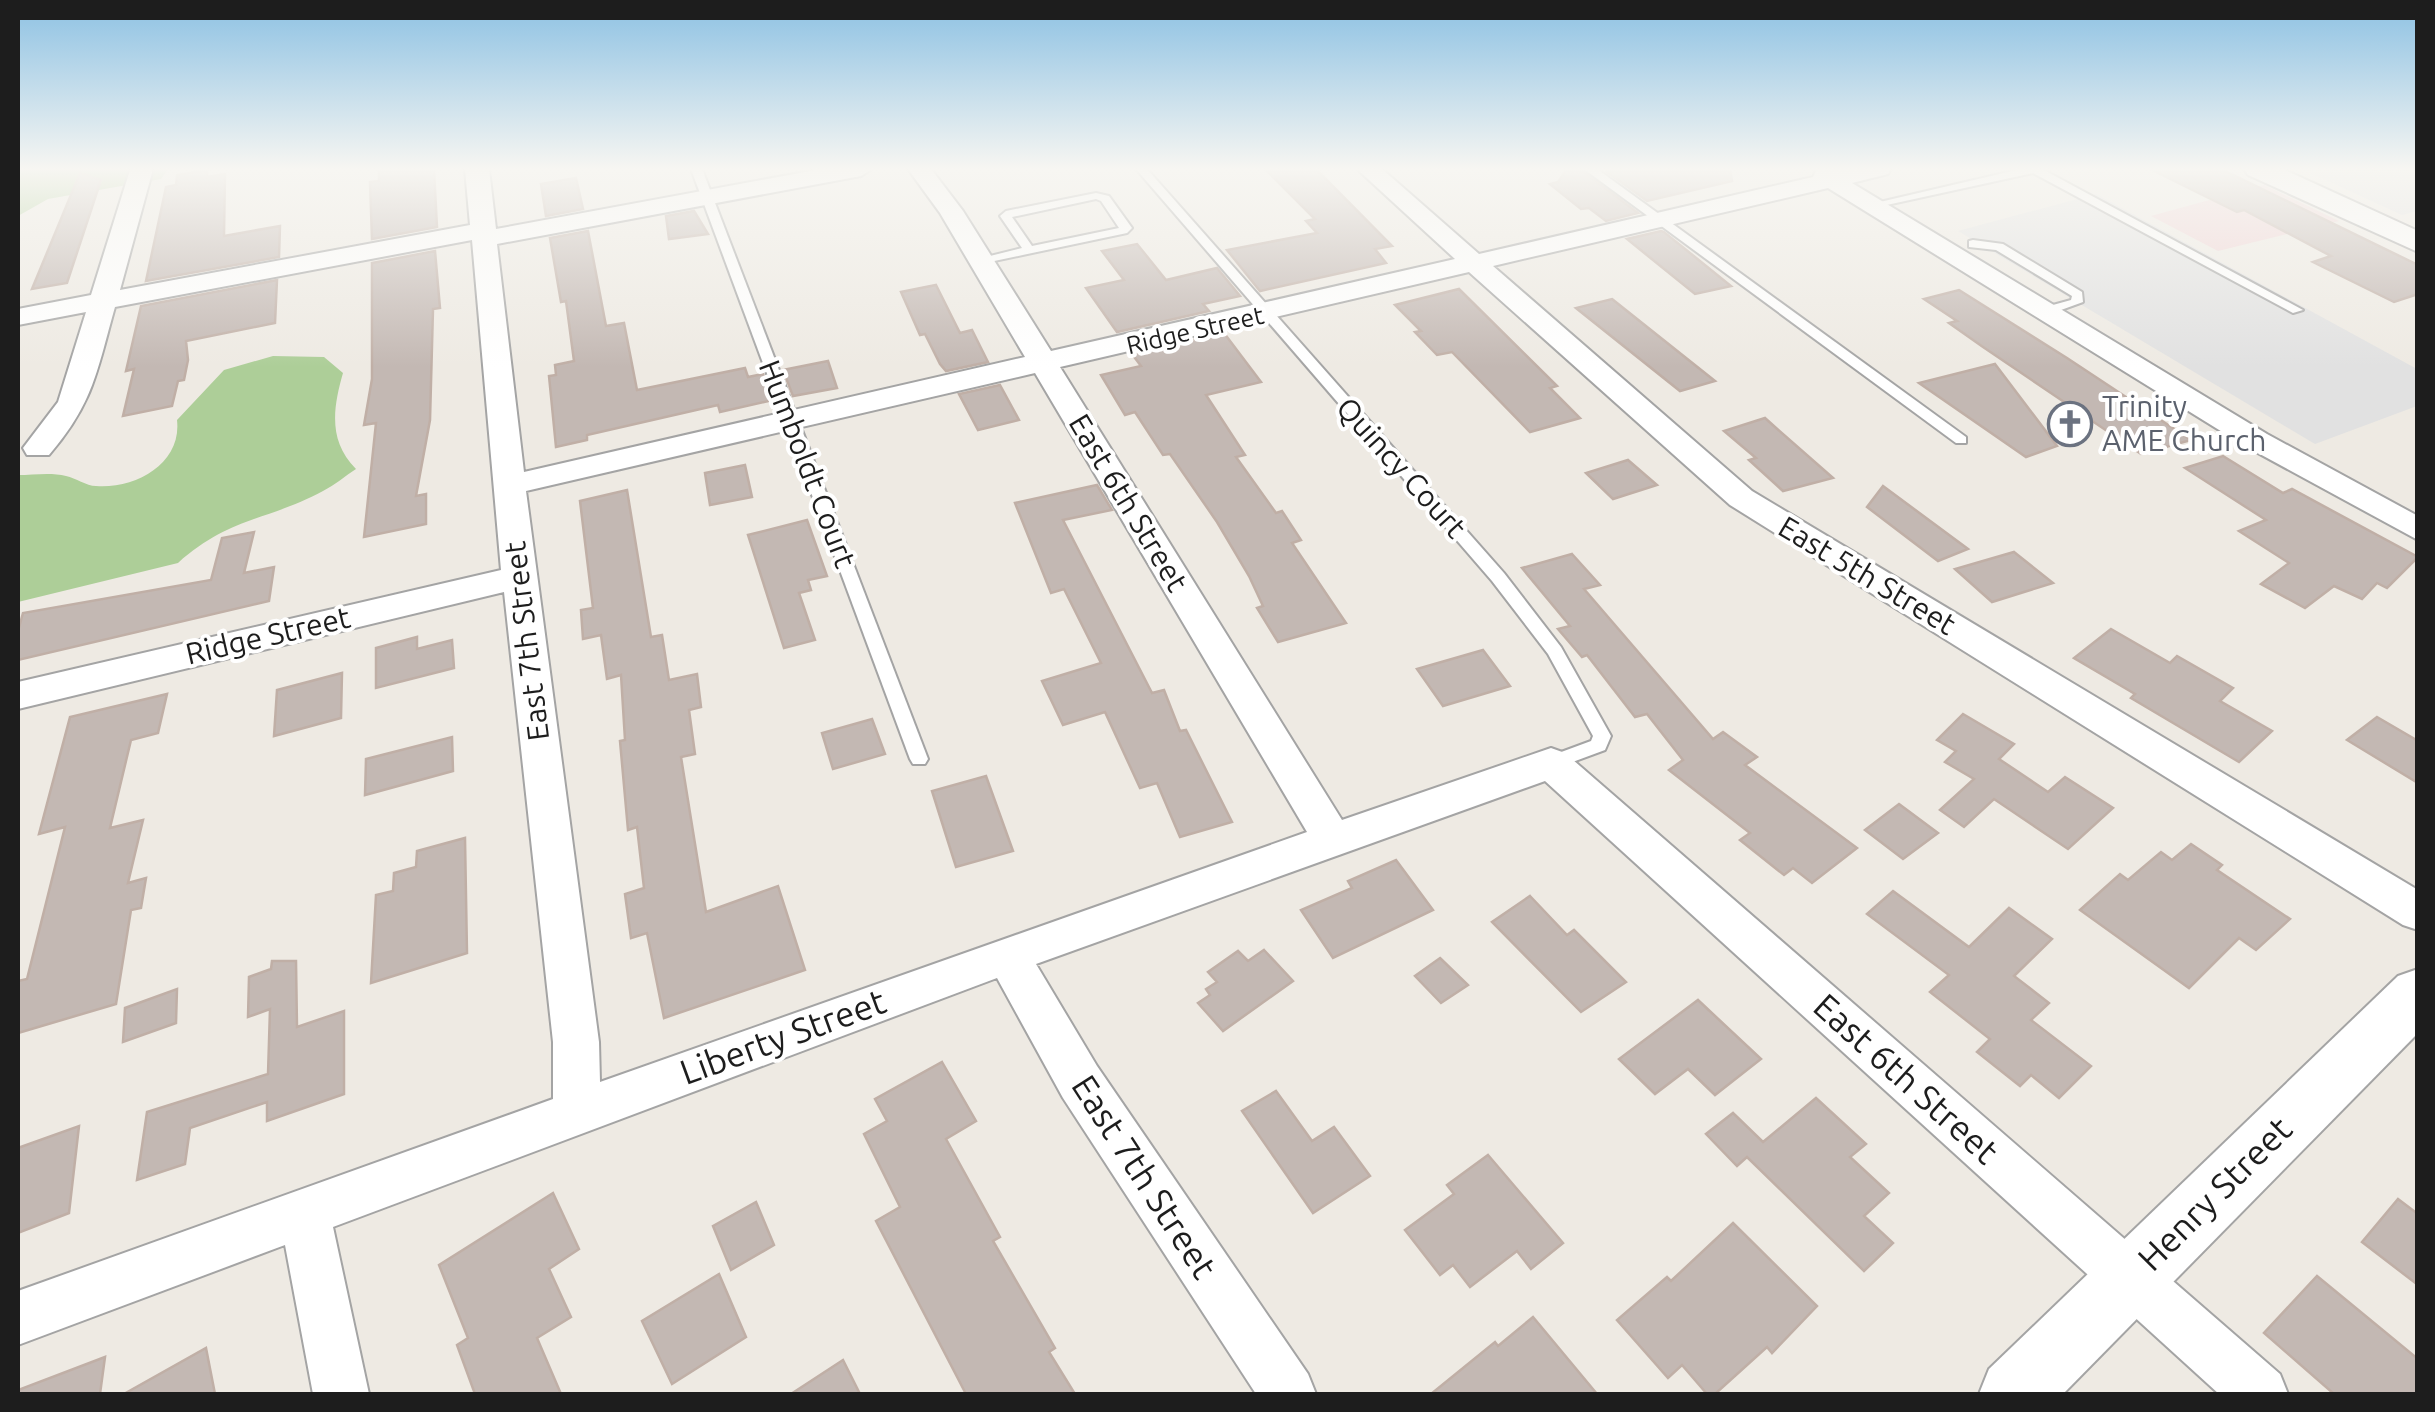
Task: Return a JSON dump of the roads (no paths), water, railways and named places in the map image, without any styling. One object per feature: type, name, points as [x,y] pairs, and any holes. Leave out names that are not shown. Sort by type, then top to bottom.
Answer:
[{"type":"street","points":[[38,448],[64,420],[72,402],[122,235]]},
{"type":"street","points":[[18,317],[478,235]]},
{"type":"street","name":"East 7th Street","points":[[483,235],[519,577],[576,1042],[577,1113]]},
{"type":"street","name":"East 6th Street","points":[[963,235],[1333,840]]},
{"type":"street","name":"East 5th Street","points":[[1441,235],[1741,498],[2418,912]]},
{"type":"street","name":"Ridge Street","points":[[509,485],[1606,235]]},
{"type":"street","points":[[1920,235],[2256,440],[2418,530]]},
{"type":"street","name":"Ridge Street","points":[[18,700],[519,577]]},
{"type":"street","name":"East 6th Street","points":[[1551,764],[2260,1394]]},
{"type":"street","name":"Liberty Street","points":[[18,1318],[1007,955],[1551,764]]},
{"type":"street","name":"East 7th Street","points":[[1007,955],[1080,1082],[1288,1394]]},
{"type":"street","name":"Henry Street","points":[[2014,1394],[2418,994]]},
{"type":"street","points":[[305,1213],[340,1394]]},
{"type":"lane","name":"Humboldt Court","points":[[720,235],[919,759]]},
{"type":"lane","points":[[1019,235],[1029,250]]},
{"type":"lane","points":[[980,260],[1103,235]]},
{"type":"lane","name":"Quincy Court","points":[[1196,235],[1498,577],[1555,651],[1602,736],[1599,744],[1551,764]]},
{"type":"lane","points":[[1680,235],[1961,440]]},
{"type":"lane","points":[[2155,235],[2297,310]]},
{"type":"lane","points":[[1973,244],[1999,247],[2078,296],[2077,302],[2046,312]]},
{"type":"place","name":"Trinity AME Church","points":[[2070,424]]}]
